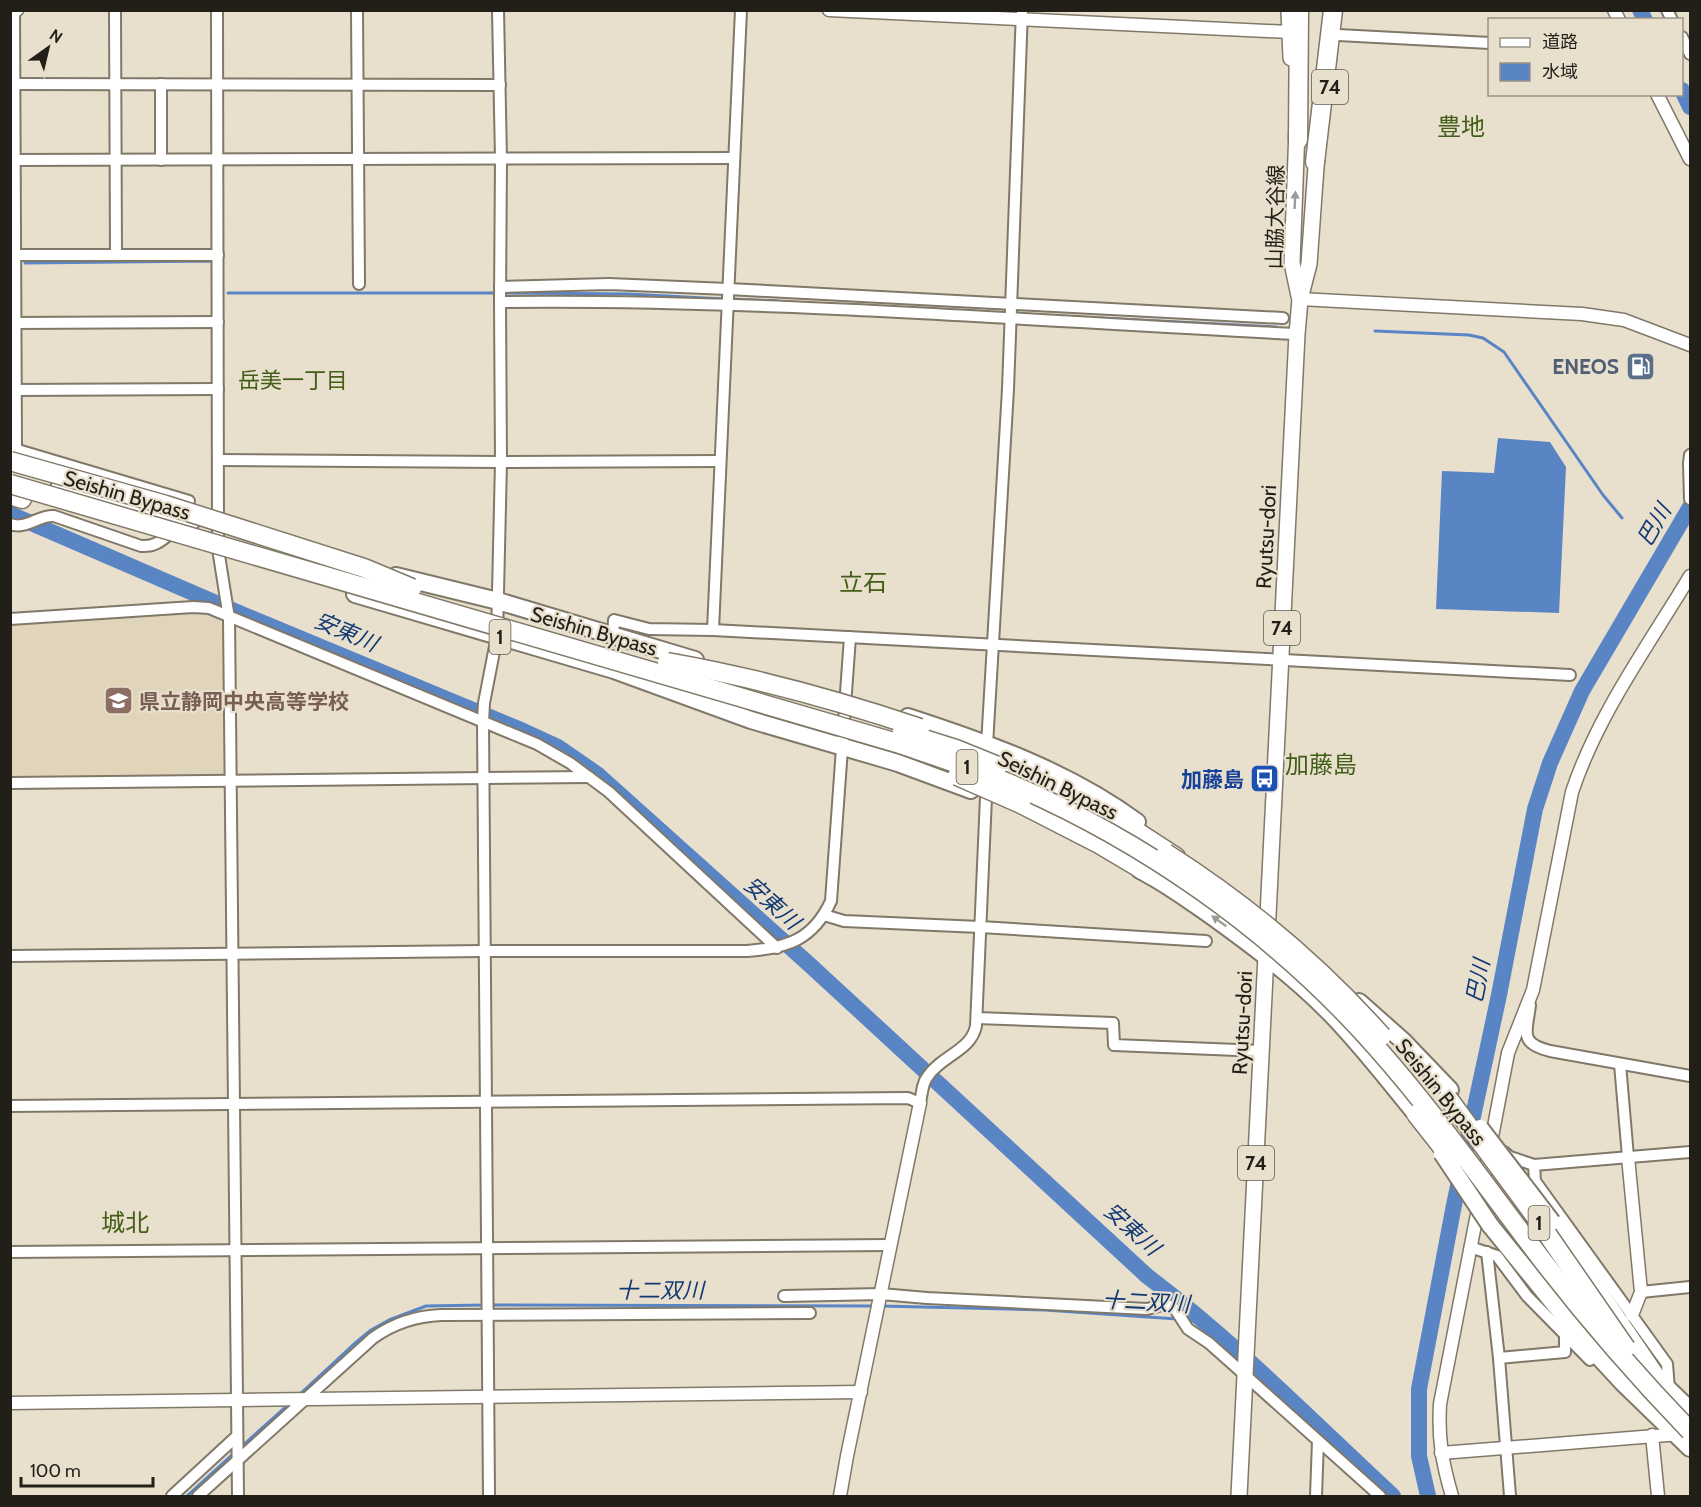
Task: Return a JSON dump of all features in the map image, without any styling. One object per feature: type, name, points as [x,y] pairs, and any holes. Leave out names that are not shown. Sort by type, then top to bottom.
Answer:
[{"type":"highway","name":"74","points":[[1298,140],[1299,10]]},
{"type":"highway","name":"74","points":[[1315,162],[1333,10]]},
{"type":"highway","name":"1","points":[[12,453],[353,564],[412,588]]},
{"type":"highway","name":"1","points":[[10,471],[295,552],[498,601],[693,660],[844,698],[904,716],[1042,767],[1092,792],[1148,831],[1176,857]]},
{"type":"highway","name":"Seishin Bypass","points":[[10,471],[667,662],[956,749],[999,767],[1113,822],[1190,869],[1242,906],[1359,1010],[1461,1132],[1550,1254],[1627,1350],[1690,1415]]},
{"type":"highway","name":"1","points":[[13,491],[171,534],[396,607],[614,670],[751,720],[936,776],[986,797],[1153,876]]},
{"type":"highway","name":"Seishin Bypass","points":[[13,491],[222,556],[341,581],[897,743],[984,774],[1081,818],[1125,842],[1236,917],[1308,978],[1377,1048],[1438,1121],[1576,1304],[1686,1433]]},
{"type":"highway","name":"1","points":[[577,649],[615,667],[946,772],[1021,804],[1100,844],[1153,876],[1266,956],[1327,1010],[1376,1064],[1416,1114],[1490,1225],[1577,1333],[1643,1403],[1686,1433],[1690,1448]]},
{"type":"highway","name":"1","points":[[667,662],[780,685],[958,741],[1113,816],[1268,922],[1403,1041],[1513,1168],[1552,1221],[1649,1365],[1690,1410]]},
{"type":"highway","name":"1","points":[[1449,1094],[1627,1350]]},
{"type":"highway","points":[[1416,1114],[1562,1301],[1643,1383]]},
{"type":"main road","name":"74","points":[[1289,10],[1298,140]]},
{"type":"main road","name":"74","points":[[1315,162],[1341,10]]},
{"type":"main road","name":"山脇大谷線","points":[[1298,140],[1292,263],[1300,299]]},
{"type":"main road","name":"山脇大谷線","points":[[1300,299],[1309,264],[1315,162]]},
{"type":"main road","name":"Ryutsu-dori","points":[[1239,1497],[1300,299]]},
{"type":"street","points":[[14,10],[12,453],[189,501]]},
{"type":"street","points":[[115,10],[116,255]]},
{"type":"street","points":[[217,10],[218,549],[229,618],[238,1497]]},
{"type":"street","points":[[357,10],[359,284]]},
{"type":"street","points":[[489,1497],[484,1102],[483,722],[484,703],[497,636],[501,462],[501,159],[498,10]]},
{"type":"street","points":[[713,630],[741,10]]},
{"type":"street","points":[[829,10],[1022,15],[1289,32]]},
{"type":"street","points":[[987,745],[1012,303],[1022,15]]},
{"type":"street","points":[[1338,35],[1488,43]]},
{"type":"street","points":[[1683,39],[1690,54]]},
{"type":"street","points":[[13,84],[500,85]]},
{"type":"street","points":[[160,84],[161,160]]},
{"type":"street","points":[[1658,96],[1690,159]]},
{"type":"street","points":[[13,160],[734,158]]},
{"type":"street","points":[[13,255],[218,255]]},
{"type":"street","points":[[500,286],[609,284],[1283,318]]},
{"type":"street","points":[[1300,299],[1582,314],[1624,320],[1690,345]]},
{"type":"street","points":[[500,302],[613,301],[727,304],[1011,317],[1297,334]]},
{"type":"street","points":[[13,323],[218,322]]},
{"type":"street","points":[[13,390],[218,389]]},
{"type":"street","points":[[1690,454],[1690,499]]},
{"type":"street","points":[[218,460],[720,461]]},
{"type":"street","points":[[141,487],[143,508]]},
{"type":"street","points":[[13,525],[23,526],[48,516],[54,516],[141,546],[150,547],[171,534]]},
{"type":"street","points":[[1690,576],[1607,713],[1589,746],[1578,773],[1572,792],[1533,990],[1527,1035],[1531,1045],[1550,1051],[1690,1076]]},
{"type":"street","points":[[10,619],[208,608],[537,744],[570,763],[609,792],[777,948]]},
{"type":"street","points":[[613,636],[614,620],[649,629],[713,630],[1570,675]]},
{"type":"street","points":[[10,956],[747,951],[777,948],[796,941],[816,927],[831,901],[850,638]]},
{"type":"street","points":[[10,783],[589,777]]},
{"type":"street","points":[[840,1497],[924,1081],[938,1065],[970,1041],[975,1033],[986,797]]},
{"type":"street","points":[[824,915],[844,921],[1206,941]]},
{"type":"street","points":[[1452,1497],[1438,1433],[1440,1404],[1508,1053],[1533,990]]},
{"type":"street","points":[[977,1018],[1113,1023],[1114,1046],[1262,1051]]},
{"type":"street","points":[[1620,1064],[1641,1292],[1632,1315]]},
{"type":"street","points":[[10,1106],[908,1098],[920,1103]]},
{"type":"street","points":[[1492,1143],[1510,1158],[1534,1165],[1690,1152]]},
{"type":"street","points":[[1534,1165],[1535,1181],[1667,1364],[1669,1389]]},
{"type":"street","points":[[10,1252],[891,1245]]},
{"type":"street","points":[[1470,1247],[1497,1256],[1527,1296],[1617,1389],[1643,1403]]},
{"type":"street","points":[[1487,1252],[1499,1358],[1510,1497]]},
{"type":"street","points":[[1641,1292],[1690,1287]]},
{"type":"street","points":[[793,1314],[810,1295]]},
{"type":"street","points":[[784,1296],[810,1295],[880,1301],[927,1298],[1147,1309],[1166,1304],[1175,1309],[1188,1329],[1245,1372],[1380,1497]]},
{"type":"street","points":[[198,1497],[374,1338],[387,1328],[410,1320],[430,1315],[486,1314],[810,1313]]},
{"type":"street","points":[[1499,1358],[1565,1352],[1565,1336]]},
{"type":"street","points":[[10,1402],[861,1392]]},
{"type":"street","points":[[1441,1453],[1686,1433]]},
{"type":"street","points":[[1652,1435],[1658,1497]]},
{"type":"street","points":[[172,1497],[236,1437]]},
{"type":"street","points":[[1316,1497],[1318,1441]]},
{"type":"shaded area","name":"県立静岡中央高等学校","points":[[206,614],[217,618],[224,627],[226,776],[11,777],[11,625],[127,615]]},
{"type":"water","points":[[1498,438],[1550,442],[1566,467],[1559,613],[1436,609],[1442,471],[1494,473]]},
{"type":"waterway","name":"巴川","points":[[1640,10],[1644,18]]},
{"type":"waterway","name":"巴川","points":[[1683,92],[1690,107]]},
{"type":"waterway","points":[[25,263],[213,261],[213,263]]},
{"type":"waterway","points":[[228,293],[496,293]]},
{"type":"waterway","points":[[503,293],[628,294],[724,299]]},
{"type":"waterway","points":[[731,299],[778,301]]},
{"type":"waterway","points":[[1099,318],[1276,327]]},
{"type":"waterway","points":[[1375,331],[1469,335],[1483,338],[1504,352],[1603,495],[1622,518]]},
{"type":"waterway","name":"巴川","points":[[1428,1496],[1419,1456],[1419,1389],[1535,809],[1550,763],[1582,691],[1690,507]]},
{"type":"waterway","name":"安東川","points":[[10,514],[244,615],[521,730],[558,747],[597,774],[811,966],[1147,1276],[1180,1301],[1273,1383],[1393,1496]]},
{"type":"waterway","name":"十二双川","points":[[299,1395],[354,1344],[371,1330],[389,1320],[426,1306],[485,1305]]},
{"type":"waterway","name":"十二双川","points":[[491,1305],[875,1306]]},
{"type":"waterway","name":"十二双川","points":[[881,1306],[1045,1310],[1177,1319]]},
{"type":"waterway","name":"十二双川","points":[[1187,1320],[1202,1321]]},
{"type":"waterway","name":"十二双川","points":[[241,1447],[290,1403]]},
{"type":"waterway","name":"十二双川","points":[[187,1496],[234,1453]]},
{"type":"place","name":"ENEOS","points":[[1640,366]]},
{"type":"place","name":"県立静岡中央高等学校","points":[[118,701]]},
{"type":"place","name":"加藤島","points":[[1265,779]]},
{"type":"district","name":"豊地","points":[[1461,126]]},
{"type":"district","name":"岳美一丁目","points":[[293,380]]},
{"type":"district","name":"立石","points":[[863,582]]},
{"type":"district","name":"加藤島","points":[[1321,764]]},
{"type":"district","name":"城北","points":[[125,1222]]}]
